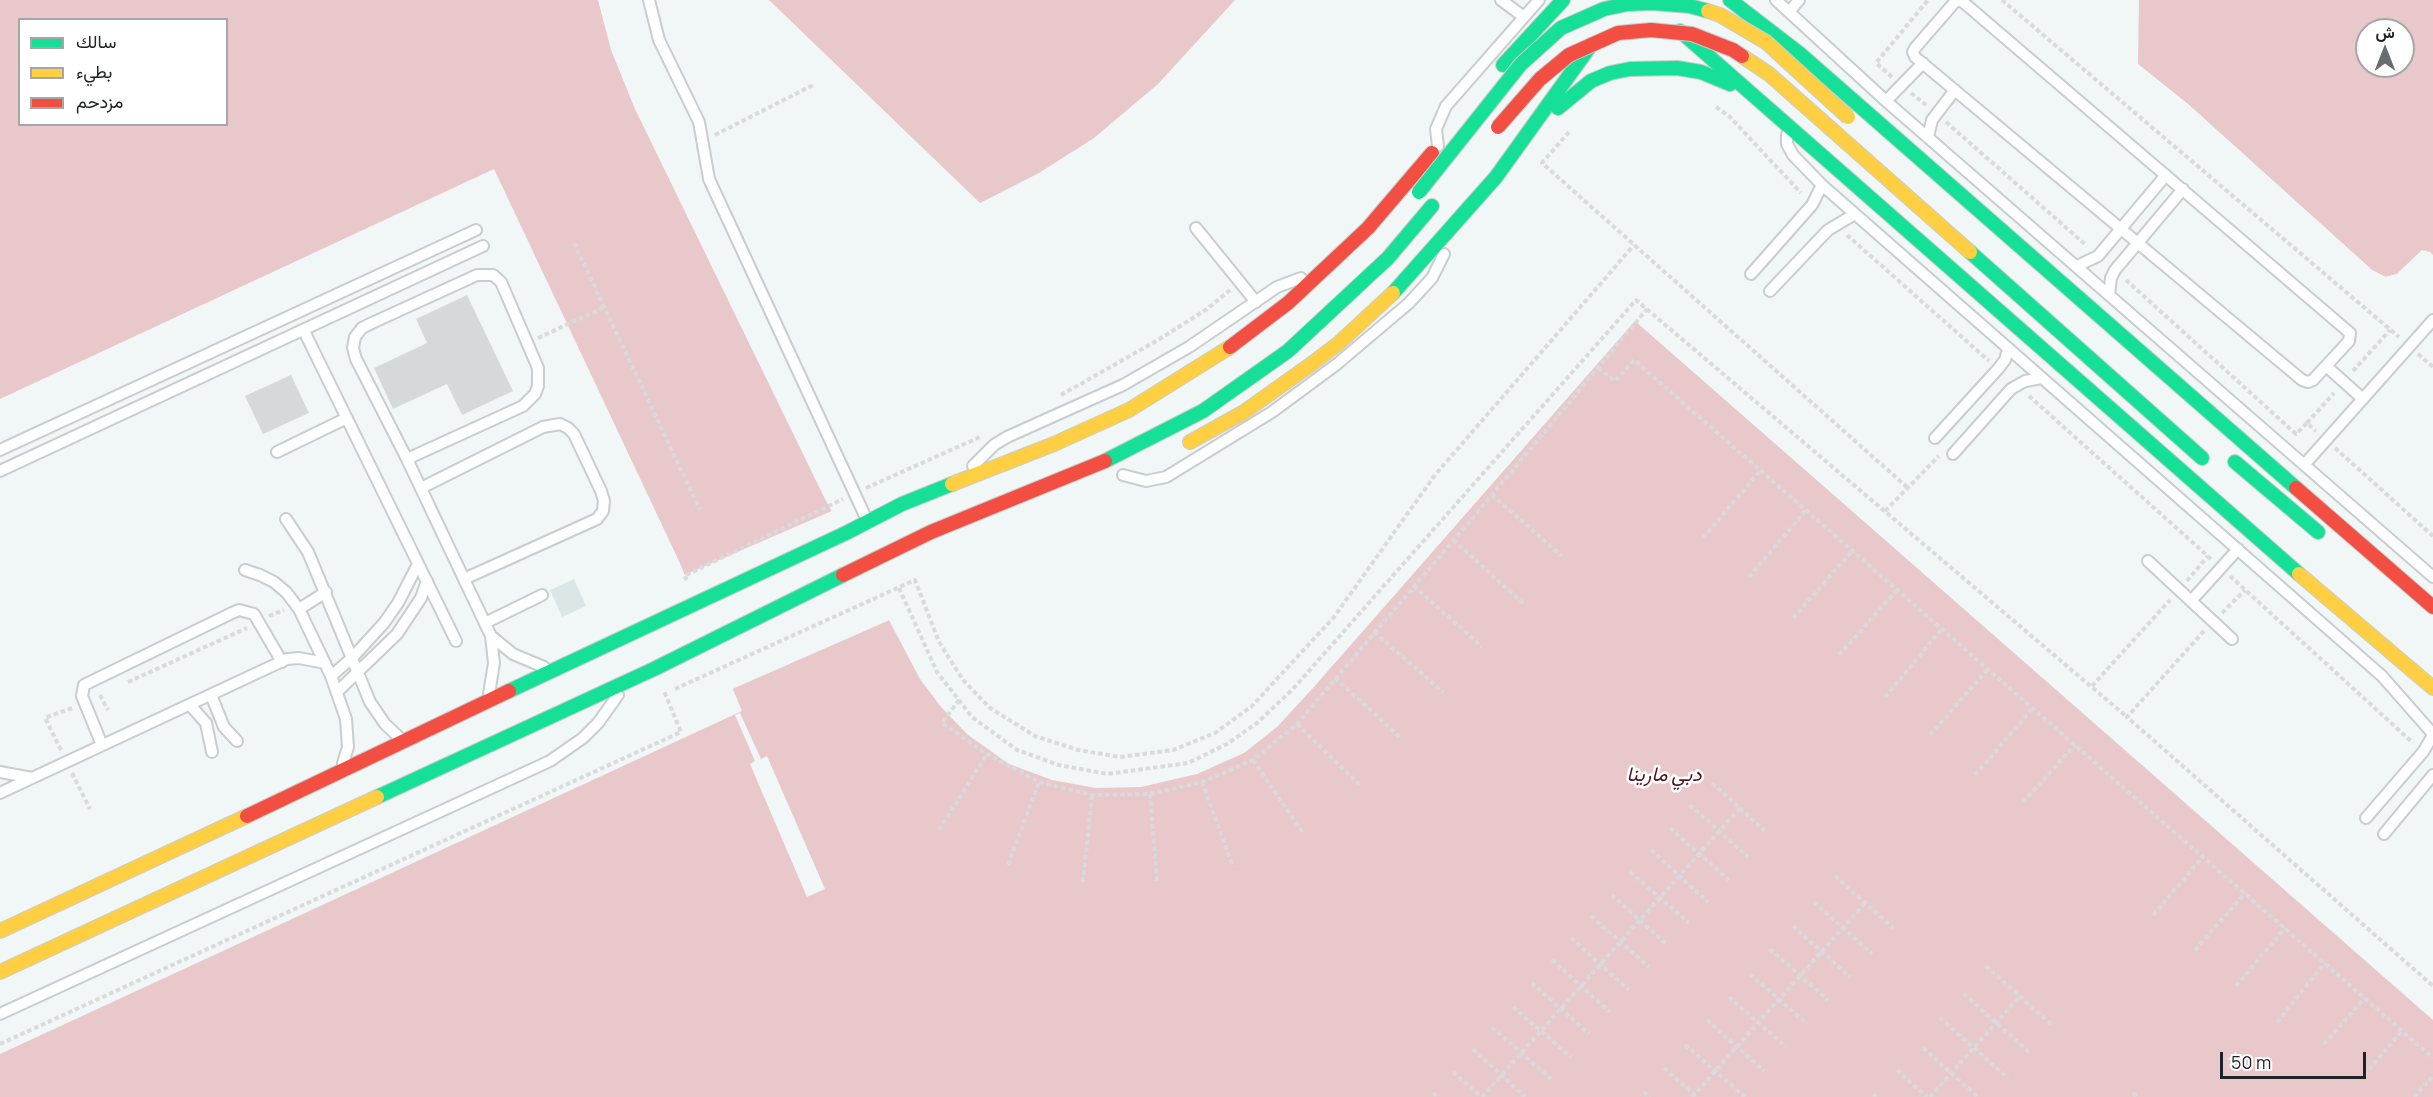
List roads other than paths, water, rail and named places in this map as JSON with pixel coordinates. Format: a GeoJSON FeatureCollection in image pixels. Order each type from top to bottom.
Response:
{"type":"FeatureCollection","features":[{"type":"Feature","properties":{"kind":"street"},"geometry":{"type":"LineString","coordinates":[[0,931],[405,742],[553,669],[846,533],[902,504],[1091,429],[1162,391],[1242,338],[1316,278],[1368,228],[1438,146],[1513,52],[1563,0]]}},
{"type":"Feature","properties":{"kind":"street"},"geometry":{"type":"LineString","coordinates":[[1182,446],[1244,412],[1339,343],[1390,296],[1451,230],[1509,159],[1528,129],[1592,44],[1631,0]]}},
{"type":"Feature","properties":{"kind":"street"},"geometry":{"type":"LineString","coordinates":[[1646,0],[1750,94],[2433,688]]}},
{"type":"Feature","properties":{"kind":"street"},"geometry":{"type":"LineString","coordinates":[[1730,0],[1799,53],[2433,607]]}},
{"type":"Feature","properties":{"kind":"street"},"geometry":{"type":"LineString","coordinates":[[1750,0],[1788,34],[1799,53]]}},
{"type":"Feature","properties":{"kind":"street"},"geometry":{"type":"LineString","coordinates":[[1415,197],[1521,64],[1540,46],[1561,28],[1583,17],[1604,9],[1628,4],[1690,6],[1720,15],[1766,42],[1852,121]]}},
{"type":"Feature","properties":{"kind":"street"},"geometry":{"type":"LineString","coordinates":[[1490,136],[1540,79],[1569,55],[1603,38],[1618,33],[1651,30],[1692,34],[1732,50],[1769,74],[2213,468]]}},
{"type":"Feature","properties":{"kind":"street"},"geometry":{"type":"LineString","coordinates":[[1528,129],[1545,120],[1574,93],[1591,81],[1610,73],[1630,69],[1677,68],[1701,72],[1750,94]]}},
{"type":"Feature","properties":{"kind":"street"},"geometry":{"type":"LineString","coordinates":[[0,972],[654,669],[931,532],[1111,459],[1158,436],[1203,411],[1288,351],[1328,317],[1388,258],[1436,201]]}},
{"type":"Feature","properties":{"kind":"street"},"geometry":{"type":"LineString","coordinates":[[2000,228],[2037,232]]}},
{"type":"Feature","properties":{"kind":"street"},"geometry":{"type":"LineString","coordinates":[[2059,394],[2102,400]]}},
{"type":"Feature","properties":{"kind":"street"},"geometry":{"type":"LineString","coordinates":[[2227,455],[2282,504],[2327,539]]}},
{"type":"Feature","properties":{"kind":"street"},"geometry":{"type":"LineString","coordinates":[[1118,477],[1147,464]]}},
{"type":"Feature","properties":{"kind":"street"},"geometry":{"type":"LineString","coordinates":[[846,533],[869,533],[890,526]]}},
{"type":"Feature","properties":{"kind":"street"},"geometry":{"type":"LineString","coordinates":[[2391,540],[2404,580]]}},
{"type":"Feature","properties":{"kind":"street"},"geometry":{"type":"LineString","coordinates":[[865,566],[889,564],[923,552]]}},
{"type":"Feature","properties":{"kind":"street"},"geometry":{"type":"LineString","coordinates":[[2360,562],[2377,568],[2390,568]]}},
{"type":"Feature","properties":{"kind":"street"},"geometry":{"type":"LineString","coordinates":[[2335,605],[2338,636]]}},
{"type":"Feature","properties":{"kind":"street"},"geometry":{"type":"LineString","coordinates":[[2370,615],[2379,628],[2382,645]]}},
{"type":"Feature","properties":{"kind":"lane"},"geometry":{"type":"LineString","coordinates":[[649,0],[659,40],[699,122],[704,140],[704,159],[709,179],[868,521]]}},
{"type":"Feature","properties":{"kind":"lane"},"geometry":{"type":"LineString","coordinates":[[1501,0],[1524,17]]}},
{"type":"Feature","properties":{"kind":"lane"},"geometry":{"type":"LineString","coordinates":[[1438,146],[1436,129],[1442,113],[1539,0]]}},
{"type":"Feature","properties":{"kind":"lane"},"geometry":{"type":"LineString","coordinates":[[1776,0],[1928,137],[2433,577]]}},
{"type":"Feature","properties":{"kind":"lane"},"geometry":{"type":"LineString","coordinates":[[1789,12],[1799,0]]}},
{"type":"Feature","properties":{"kind":"lane"},"geometry":{"type":"LineString","coordinates":[[1961,1],[2350,333],[2349,341],[2310,381],[2302,380],[1923,63],[1914,55],[1914,50],[1954,3],[1961,1]]}},
{"type":"Feature","properties":{"kind":"lane"},"geometry":{"type":"LineString","coordinates":[[1886,100],[1923,63]]}},
{"type":"Feature","properties":{"kind":"lane"},"geometry":{"type":"LineString","coordinates":[[1928,137],[1932,120],[1955,90]]}},
{"type":"Feature","properties":{"kind":"lane"},"geometry":{"type":"LineString","coordinates":[[1787,125],[1786,138],[1790,150],[1822,185],[2338,636],[2395,689],[2433,734],[2423,752],[2366,818]]}},
{"type":"Feature","properties":{"kind":"lane"},"geometry":{"type":"LineString","coordinates":[[2077,266],[2098,256],[2166,175]]}},
{"type":"Feature","properties":{"kind":"lane"},"geometry":{"type":"LineString","coordinates":[[1751,274],[1812,205],[1822,185]]}},
{"type":"Feature","properties":{"kind":"lane"},"geometry":{"type":"LineString","coordinates":[[2109,295],[2109,286],[2115,270],[2182,189]]}},
{"type":"Feature","properties":{"kind":"lane"},"geometry":{"type":"LineString","coordinates":[[1770,291],[1804,253],[1835,224],[1855,214]]}},
{"type":"Feature","properties":{"kind":"lane"},"geometry":{"type":"LineString","coordinates":[[1196,228],[1256,302]]}},
{"type":"Feature","properties":{"kind":"lane"},"geometry":{"type":"LineString","coordinates":[[0,450],[476,230]]}},
{"type":"Feature","properties":{"kind":"lane"},"geometry":{"type":"LineString","coordinates":[[1118,477],[1146,480],[1166,477],[1272,412],[1337,364],[1423,289],[1439,267],[1451,230]]}},
{"type":"Feature","properties":{"kind":"lane"},"geometry":{"type":"LineString","coordinates":[[0,471],[483,246]]}},
{"type":"Feature","properties":{"kind":"lane"},"geometry":{"type":"LineString","coordinates":[[407,459],[523,406],[530,401],[538,386],[538,368],[498,278],[488,274],[477,275],[362,328],[355,337],[353,348],[356,359],[407,459],[491,636],[493,676],[486,702]]}},
{"type":"Feature","properties":{"kind":"lane"},"geometry":{"type":"LineString","coordinates":[[965,478],[983,455],[1007,437],[1089,402],[1148,371],[1189,347],[1286,282],[1316,278]]}},
{"type":"Feature","properties":{"kind":"lane"},"geometry":{"type":"LineString","coordinates":[[2304,465],[2433,320]]}},
{"type":"Feature","properties":{"kind":"lane"},"geometry":{"type":"LineString","coordinates":[[304,331],[456,641]]}},
{"type":"Feature","properties":{"kind":"lane"},"geometry":{"type":"LineString","coordinates":[[1935,438],[1998,369],[2008,349]]}},
{"type":"Feature","properties":{"kind":"lane"},"geometry":{"type":"LineString","coordinates":[[2326,366],[2363,399]]}},
{"type":"Feature","properties":{"kind":"lane"},"geometry":{"type":"LineString","coordinates":[[1950,451],[2017,385],[2033,378],[2042,378]]}},
{"type":"Feature","properties":{"kind":"lane"},"geometry":{"type":"LineString","coordinates":[[277,452],[347,418]]}},
{"type":"Feature","properties":{"kind":"lane"},"geometry":{"type":"LineString","coordinates":[[421,488],[543,427],[560,424],[574,434],[601,491],[604,501],[603,510],[597,519],[464,579]]}},
{"type":"Feature","properties":{"kind":"lane"},"geometry":{"type":"LineString","coordinates":[[286,519],[308,552],[370,702],[377,713],[405,742]]}},
{"type":"Feature","properties":{"kind":"lane"},"geometry":{"type":"LineString","coordinates":[[2191,601],[2238,549]]}},
{"type":"Feature","properties":{"kind":"lane"},"geometry":{"type":"LineString","coordinates":[[2148,561],[2232,639]]}},
{"type":"Feature","properties":{"kind":"lane"},"geometry":{"type":"LineString","coordinates":[[331,676],[352,658],[384,623],[398,603],[418,564]]}},
{"type":"Feature","properties":{"kind":"lane"},"geometry":{"type":"LineString","coordinates":[[245,570],[274,582],[297,607],[331,676],[349,733],[346,754],[338,773]]}},
{"type":"Feature","properties":{"kind":"lane"},"geometry":{"type":"LineString","coordinates":[[337,692],[397,634],[421,598],[427,581]]}},
{"type":"Feature","properties":{"kind":"lane"},"geometry":{"type":"LineString","coordinates":[[297,607],[326,592]]}},
{"type":"Feature","properties":{"kind":"lane"},"geometry":{"type":"LineString","coordinates":[[485,623],[542,595]]}},
{"type":"Feature","properties":{"kind":"lane"},"geometry":{"type":"LineString","coordinates":[[102,746],[82,692],[86,682],[232,613],[239,610],[254,614],[282,662]]}},
{"type":"Feature","properties":{"kind":"lane"},"geometry":{"type":"LineString","coordinates":[[491,636],[526,660],[553,669]]}},
{"type":"Feature","properties":{"kind":"lane"},"geometry":{"type":"LineString","coordinates":[[0,793],[282,662],[299,658],[325,663]]}},
{"type":"Feature","properties":{"kind":"lane"},"geometry":{"type":"LineString","coordinates":[[0,1014],[550,761],[576,743],[598,723],[627,681]]}},
{"type":"Feature","properties":{"kind":"lane"},"geometry":{"type":"LineString","coordinates":[[211,695],[219,718],[237,741]]}},
{"type":"Feature","properties":{"kind":"lane"},"geometry":{"type":"LineString","coordinates":[[190,705],[206,723],[210,732],[212,752]]}},
{"type":"Feature","properties":{"kind":"lane"},"geometry":{"type":"LineString","coordinates":[[0,772],[32,778]]}},
{"type":"Feature","properties":{"kind":"lane"},"geometry":{"type":"LineString","coordinates":[[2384,834],[2433,775]]}},
{"type":"Feature","properties":{"kind":"water","name":"دبي مارينا"},"geometry":{"type":"Polygon","coordinates":[[[0,0],[598,0],[611,50],[635,109],[823,495],[920,679],[941,707],[968,735],[1009,764],[1052,780],[1096,788],[1141,787],[1197,774],[1244,753],[1277,727],[1313,688],[1635,321],[2433,1020],[2433,1097],[0,1097],[0,1054],[742,711],[679,561],[494,169],[0,399],[0,0]]]}},
{"type":"Feature","properties":{"kind":"water"},"geometry":{"type":"Polygon","coordinates":[[[769,0],[1235,0],[1158,84],[1094,138],[1039,173],[980,203],[769,0]]]}},
{"type":"Feature","properties":{"kind":"water"},"geometry":{"type":"Polygon","coordinates":[[[2139,0],[2433,0],[2433,255],[2430,252],[2418,254],[2397,274],[2385,277],[2372,270],[2189,105],[2138,64],[2139,0]]]}}]}
